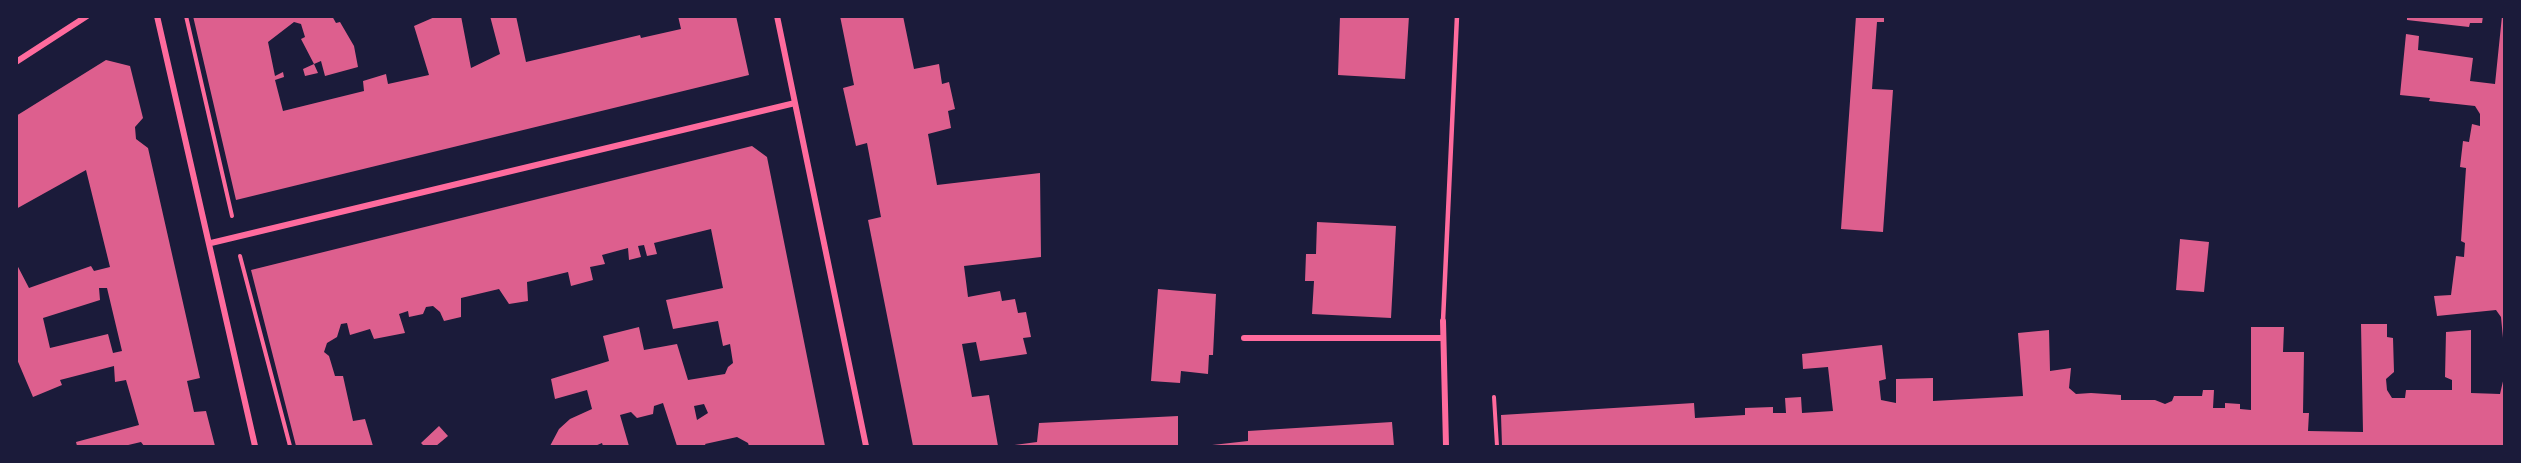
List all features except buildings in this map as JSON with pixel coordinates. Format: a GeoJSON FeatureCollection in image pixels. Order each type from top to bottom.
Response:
{"type":"FeatureCollection","features":[{"type":"Feature","properties":{"kind":"street"},"geometry":{"type":"LineString","coordinates":[[16,62],[87,16]]}},
{"type":"Feature","properties":{"kind":"street"},"geometry":{"type":"LineString","coordinates":[[157,16],[211,243],[255,447]]}},
{"type":"Feature","properties":{"kind":"street"},"geometry":{"type":"LineString","coordinates":[[777,16],[866,447]]}},
{"type":"Feature","properties":{"kind":"street"},"geometry":{"type":"LineString","coordinates":[[211,243],[795,103]]}},
{"type":"Feature","properties":{"kind":"street"},"geometry":{"type":"LineString","coordinates":[[1443,321],[1446,447]]}},
{"type":"Feature","properties":{"kind":"street"},"geometry":{"type":"LineString","coordinates":[[1244,338],[1443,338]]}},
{"type":"Feature","properties":{"kind":"lane"},"geometry":{"type":"LineString","coordinates":[[1443,321],[1456,16]]}},
{"type":"Feature","properties":{"kind":"path"},"geometry":{"type":"LineString","coordinates":[[186,16],[232,214]]}},
{"type":"Feature","properties":{"kind":"path"},"geometry":{"type":"LineString","coordinates":[[243,267],[290,447]]}},
{"type":"Feature","properties":{"kind":"path"},"geometry":{"type":"LineString","coordinates":[[1494,397],[1497,447]]}}]}
